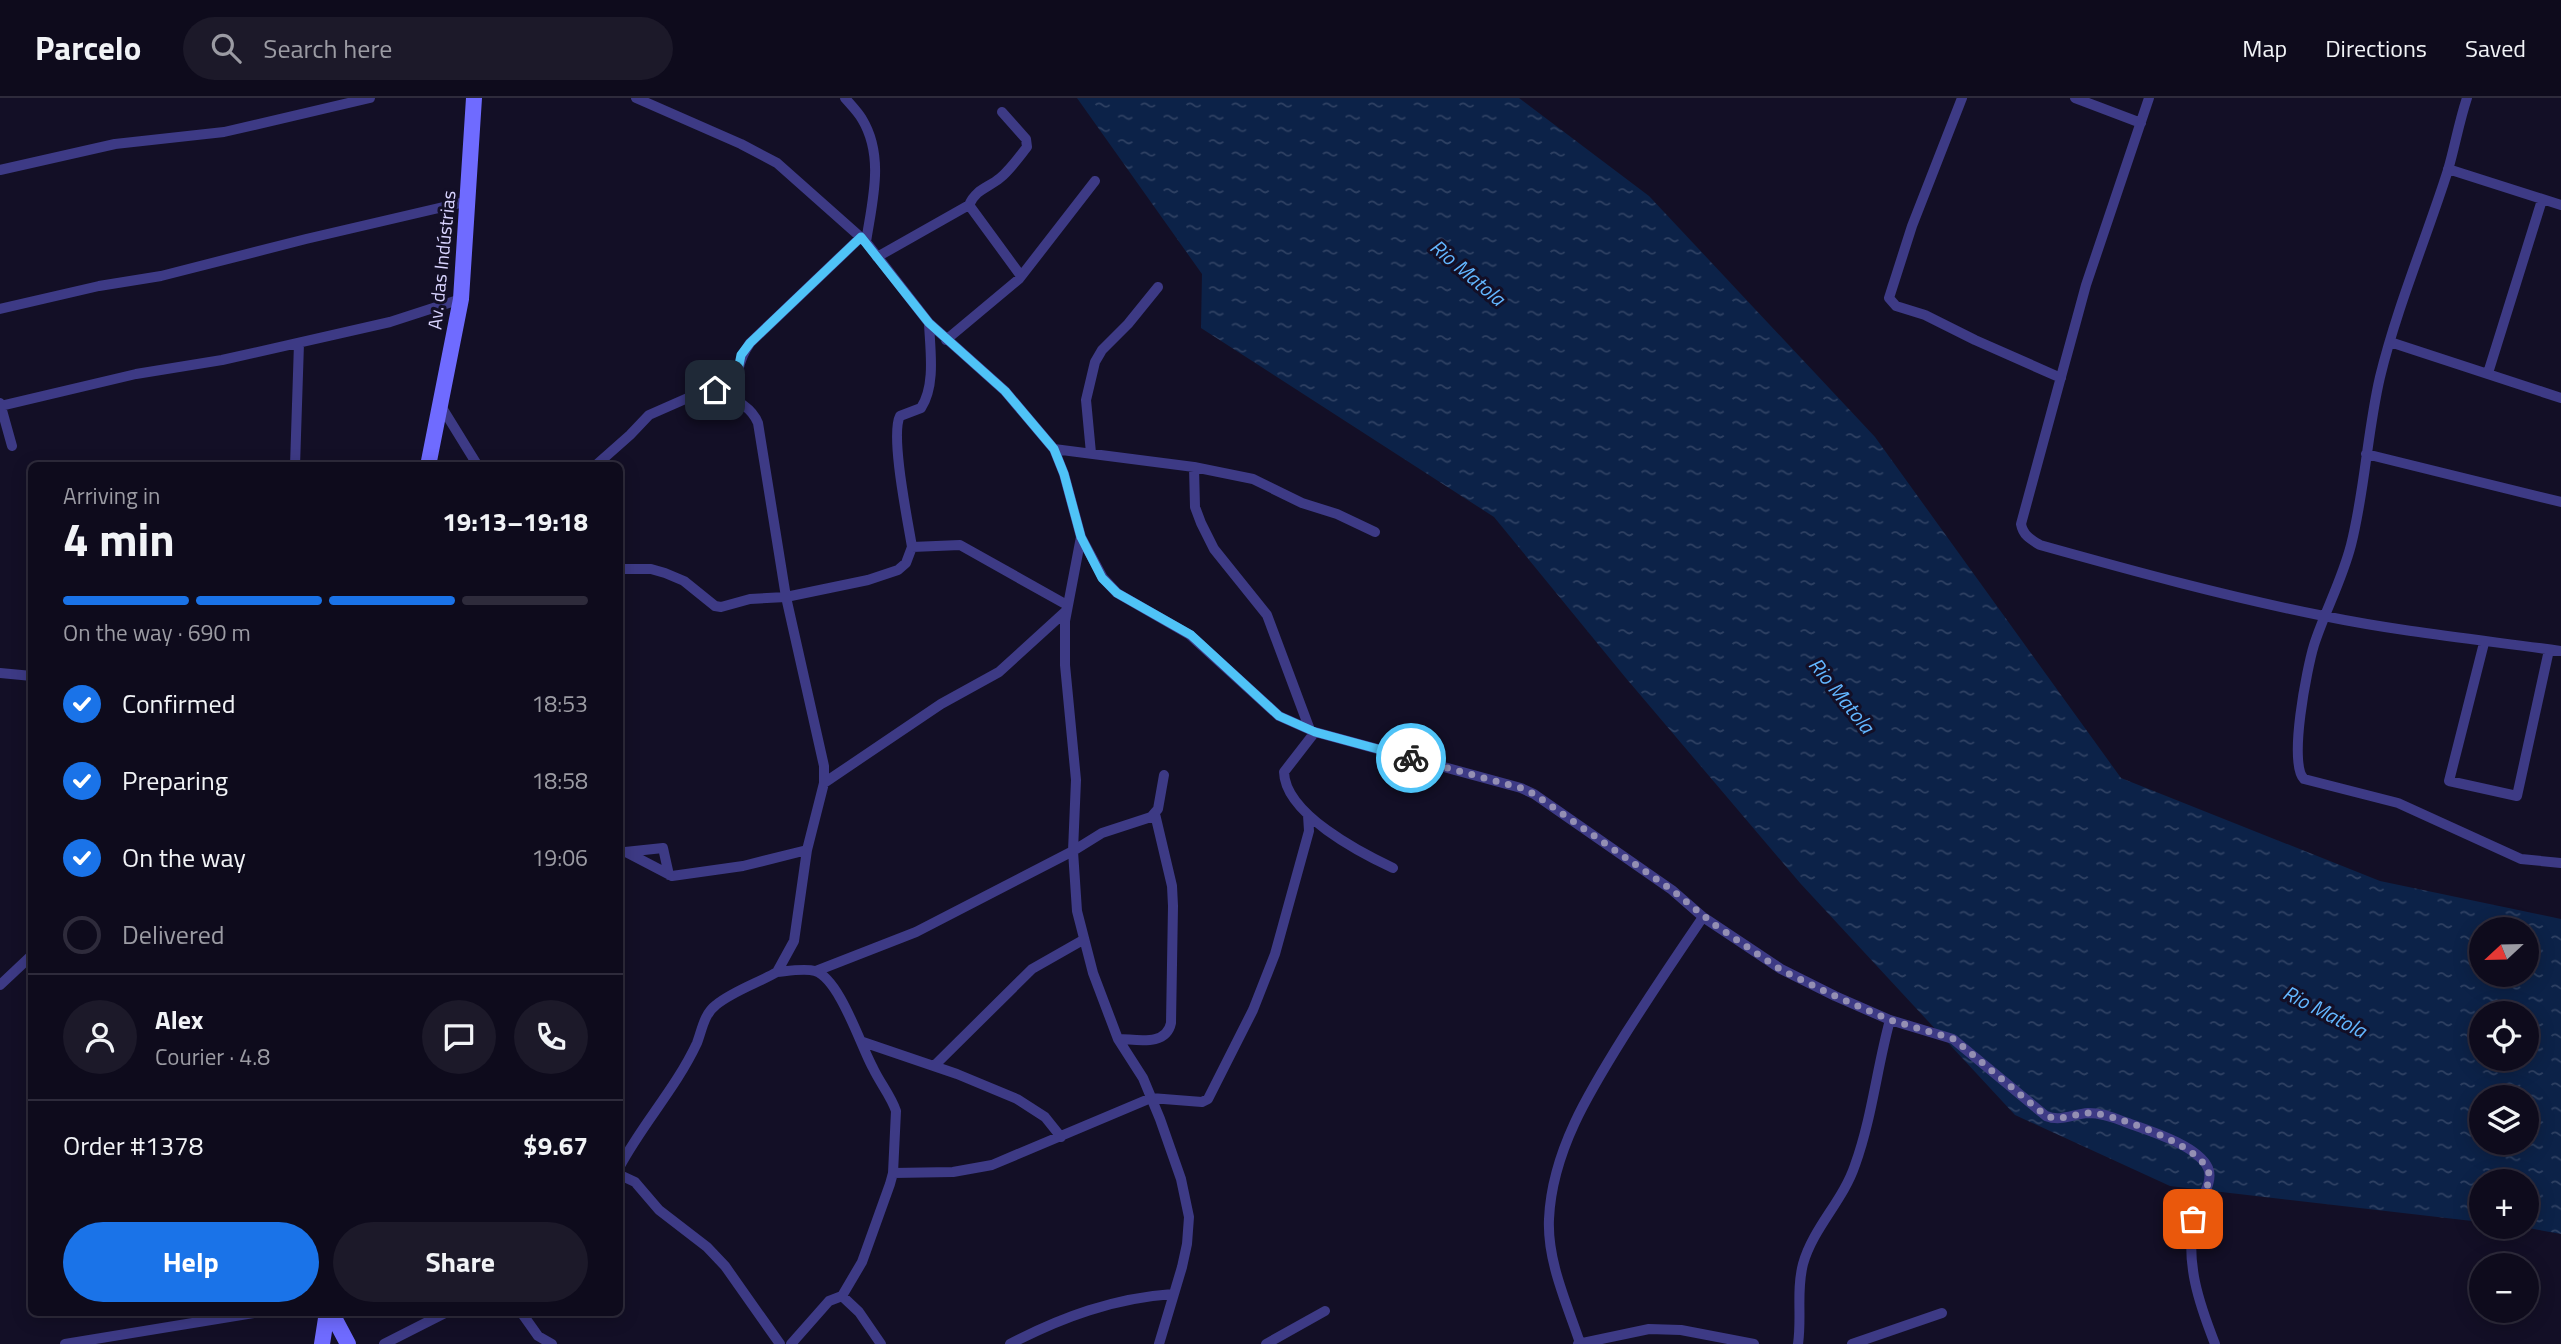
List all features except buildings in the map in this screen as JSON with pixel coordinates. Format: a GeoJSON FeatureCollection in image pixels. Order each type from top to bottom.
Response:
{"type":"FeatureCollection","features":[{"type":"Feature","properties":{"kind":"street"},"geometry":{"type":"LineString","coordinates":[[0,170],[115,144],[224,132],[370,98]]}},
{"type":"Feature","properties":{"kind":"street","name":"Av. das Indústrias"},"geometry":{"type":"LineString","coordinates":[[429,462],[461,299],[474,98]]}},
{"type":"Feature","properties":{"kind":"street"},"geometry":{"type":"LineString","coordinates":[[739,401],[735,385],[741,355],[750,343],[864,239],[876,183],[875,157],[873,144],[863,120],[845,98]]}},
{"type":"Feature","properties":{"kind":"street"},"geometry":{"type":"LineString","coordinates":[[1962,98],[1912,226],[1889,298],[1896,306],[1925,315],[2061,378]]}},
{"type":"Feature","properties":{"kind":"street"},"geometry":{"type":"LineString","coordinates":[[2075,98],[2141,123]]}},
{"type":"Feature","properties":{"kind":"street"},"geometry":{"type":"LineString","coordinates":[[2149,98],[2086,285],[2021,524],[2022,531],[2040,545],[2324,617],[2484,643],[2561,652]]}},
{"type":"Feature","properties":{"kind":"street"},"geometry":{"type":"LineString","coordinates":[[2466,98],[2448,169],[2380,379],[2351,544],[2310,662],[2298,735],[2297,768],[2304,779],[2398,803],[2521,859],[2561,863]]}},
{"type":"Feature","properties":{"kind":"street"},"geometry":{"type":"LineString","coordinates":[[641,99],[777,163],[864,239],[929,323],[1005,391],[1054,449],[1064,474],[1081,537],[1102,578],[1117,593],[1191,635],[1279,716],[1312,731],[1534,794],[1672,890],[1703,917],[1781,970],[1890,1020],[1954,1039],[2046,1116],[2054,1119],[2096,1114],[2123,1121],[2188,1147],[2207,1167],[2209,1183],[2197,1204],[2190,1248],[2193,1280],[2215,1344]]}},
{"type":"Feature","properties":{"kind":"street"},"geometry":{"type":"LineString","coordinates":[[877,257],[970,205],[973,196],[999,179],[1027,147],[1026,139],[1002,111]]}},
{"type":"Feature","properties":{"kind":"street"},"geometry":{"type":"LineString","coordinates":[[2448,169],[2561,205]]}},
{"type":"Feature","properties":{"kind":"street"},"geometry":{"type":"LineString","coordinates":[[946,340],[1021,276],[1095,181]]}},
{"type":"Feature","properties":{"kind":"street"},"geometry":{"type":"LineString","coordinates":[[2488,373],[2542,200]]}},
{"type":"Feature","properties":{"kind":"street"},"geometry":{"type":"LineString","coordinates":[[0,309],[99,286],[162,276],[469,201]]}},
{"type":"Feature","properties":{"kind":"street"},"geometry":{"type":"LineString","coordinates":[[970,205],[1021,276]]}},
{"type":"Feature","properties":{"kind":"street"},"geometry":{"type":"LineString","coordinates":[[1091,453],[1086,400],[1096,362],[1101,350],[1128,324],[1158,287]]}},
{"type":"Feature","properties":{"kind":"street"},"geometry":{"type":"LineString","coordinates":[[12,446],[0,404],[136,374],[222,360],[299,343],[390,322],[461,299]]}},
{"type":"Feature","properties":{"kind":"street"},"geometry":{"type":"LineString","coordinates":[[623,569],[651,569],[665,573],[684,581],[718,607],[750,599],[786,597],[868,580],[898,570],[906,563],[912,547],[900,468],[897,426],[900,416],[921,408],[926,399],[930,374],[929,323]]}},
{"type":"Feature","properties":{"kind":"street"},"geometry":{"type":"LineString","coordinates":[[2390,342],[2561,398]]}},
{"type":"Feature","properties":{"kind":"street"},"geometry":{"type":"LineString","coordinates":[[295,462],[299,343]]}},
{"type":"Feature","properties":{"kind":"street"},"geometry":{"type":"LineString","coordinates":[[600,462],[649,415],[699,393],[735,385]]}},
{"type":"Feature","properties":{"kind":"street"},"geometry":{"type":"LineString","coordinates":[[715,390],[739,401],[758,423],[786,597],[824,765],[824,783],[807,850],[794,941],[777,972]]}},
{"type":"Feature","properties":{"kind":"street"},"geometry":{"type":"LineString","coordinates":[[441,406],[476,462]]}},
{"type":"Feature","properties":{"kind":"street"},"geometry":{"type":"LineString","coordinates":[[1054,449],[1194,467],[1262,482],[1302,503],[1337,514],[1375,533]]}},
{"type":"Feature","properties":{"kind":"street"},"geometry":{"type":"LineString","coordinates":[[2366,454],[2561,502]]}},
{"type":"Feature","properties":{"kind":"street"},"geometry":{"type":"LineString","coordinates":[[1194,467],[1195,507],[1201,523],[1214,549],[1267,615],[1312,731]]}},
{"type":"Feature","properties":{"kind":"street"},"geometry":{"type":"LineString","coordinates":[[1081,537],[1067,608],[1065,677],[1076,780],[1073,851],[1077,911],[1093,973],[1118,1040],[1143,1078],[1151,1098],[1181,1179],[1189,1217],[1187,1244],[1159,1344]]}},
{"type":"Feature","properties":{"kind":"street"},"geometry":{"type":"LineString","coordinates":[[912,547],[958,544],[1067,608]]}},
{"type":"Feature","properties":{"kind":"street"},"geometry":{"type":"LineString","coordinates":[[824,783],[941,704],[999,672],[1067,608]]}},
{"type":"Feature","properties":{"kind":"street"},"geometry":{"type":"LineString","coordinates":[[2484,643],[2449,781],[2517,796],[2549,650]]}},
{"type":"Feature","properties":{"kind":"street"},"geometry":{"type":"LineString","coordinates":[[0,673],[28,676]]}},
{"type":"Feature","properties":{"kind":"street"},"geometry":{"type":"LineString","coordinates":[[1312,731],[1284,772],[1285,782],[1292,794],[1308,815],[1345,844],[1393,868]]}},
{"type":"Feature","properties":{"kind":"street"},"geometry":{"type":"LineString","coordinates":[[623,1160],[672,1089],[696,1045],[704,1021],[715,1006],[777,972],[816,971],[915,932],[1073,851],[1102,833],[1155,814],[1164,775]]}},
{"type":"Feature","properties":{"kind":"street"},"geometry":{"type":"LineString","coordinates":[[1118,1040],[1159,1039],[1167,1033],[1171,1023],[1172,886],[1155,814]]}},
{"type":"Feature","properties":{"kind":"street"},"geometry":{"type":"LineString","coordinates":[[893,1173],[953,1172],[992,1165],[1151,1098],[1202,1101],[1208,1099],[1253,1010],[1275,954],[1309,831],[1308,815]]}},
{"type":"Feature","properties":{"kind":"street"},"geometry":{"type":"LineString","coordinates":[[623,852],[663,848],[669,875]]}},
{"type":"Feature","properties":{"kind":"street"},"geometry":{"type":"LineString","coordinates":[[623,852],[669,875],[685,875],[743,866],[807,850]]}},
{"type":"Feature","properties":{"kind":"street"},"geometry":{"type":"LineString","coordinates":[[1703,917],[1586,1099],[1554,1179],[1549,1220],[1551,1247],[1579,1344],[1649,1329],[1681,1330],[1754,1344]]}},
{"type":"Feature","properties":{"kind":"street"},"geometry":{"type":"LineString","coordinates":[[934,1066],[1032,968],[1083,940]]}},
{"type":"Feature","properties":{"kind":"street"},"geometry":{"type":"LineString","coordinates":[[0,985],[28,959]]}},
{"type":"Feature","properties":{"kind":"street"},"geometry":{"type":"LineString","coordinates":[[791,1344],[830,1301],[842,1296],[862,1262],[893,1173],[896,1111],[894,1103],[872,1067],[863,1042],[834,990],[816,971]]}},
{"type":"Feature","properties":{"kind":"street"},"geometry":{"type":"LineString","coordinates":[[1798,1344],[1798,1303],[1803,1266],[1808,1251],[1846,1188],[1856,1164],[1890,1020]]}},
{"type":"Feature","properties":{"kind":"street"},"geometry":{"type":"LineString","coordinates":[[863,1042],[934,1066],[1017,1099],[1045,1117],[1060,1137]]}},
{"type":"Feature","properties":{"kind":"street"},"geometry":{"type":"LineString","coordinates":[[623,1176],[635,1182],[659,1210],[708,1247],[725,1266],[780,1344]]}},
{"type":"Feature","properties":{"kind":"street"},"geometry":{"type":"LineString","coordinates":[[1010,1344],[1050,1324],[1104,1304],[1173,1294]]}},
{"type":"Feature","properties":{"kind":"street"},"geometry":{"type":"LineString","coordinates":[[842,1296],[859,1312],[881,1344]]}},
{"type":"Feature","properties":{"kind":"street"},"geometry":{"type":"LineString","coordinates":[[1266,1344],[1325,1311]]}},
{"type":"Feature","properties":{"kind":"street"},"geometry":{"type":"LineString","coordinates":[[1852,1344],[1942,1313]]}},
{"type":"Feature","properties":{"kind":"street"},"geometry":{"type":"LineString","coordinates":[[65,1344],[239,1316]]}},
{"type":"Feature","properties":{"kind":"street"},"geometry":{"type":"LineString","coordinates":[[322,1344],[328,1316]]}},
{"type":"Feature","properties":{"kind":"street"},"geometry":{"type":"LineString","coordinates":[[331,1316],[348,1344]]}},
{"type":"Feature","properties":{"kind":"street"},"geometry":{"type":"LineString","coordinates":[[384,1344],[439,1316]]}},
{"type":"Feature","properties":{"kind":"street"},"geometry":{"type":"LineString","coordinates":[[525,1316],[538,1336],[552,1344]]}},
{"type":"Feature","properties":{"kind":"water","name":"Rio Matola"},"geometry":{"type":"Polygon","coordinates":[[[1077,98],[1519,98],[1649,196],[1875,437],[2121,778],[2380,881],[2561,919],[2561,1234],[2539,1230],[2539,1169],[2469,1169],[2469,1221],[2170,1186],[2015,1115],[1800,883],[1625,677],[1494,517],[1201,328],[1202,274],[1077,98]]]}},
{"type":"Feature","properties":{"kind":"way so far"},"geometry":{"type":"LineString","coordinates":[[1411,758],[1521,788],[1534,794],[1672,890],[1703,917],[1781,970],[1890,1020],[1954,1039],[2046,1116],[2054,1119],[2096,1114],[2123,1121],[2188,1147],[2207,1167],[2210,1176],[2193,1219]]}},
{"type":"Feature","properties":{"kind":"route"},"geometry":{"type":"LineString","coordinates":[[715,390],[735,385],[741,355],[750,343],[861,237],[929,323],[1005,391],[1054,449],[1064,474],[1081,537],[1102,578],[1117,593],[1191,635],[1279,716],[1315,732],[1411,758]]}}]}
